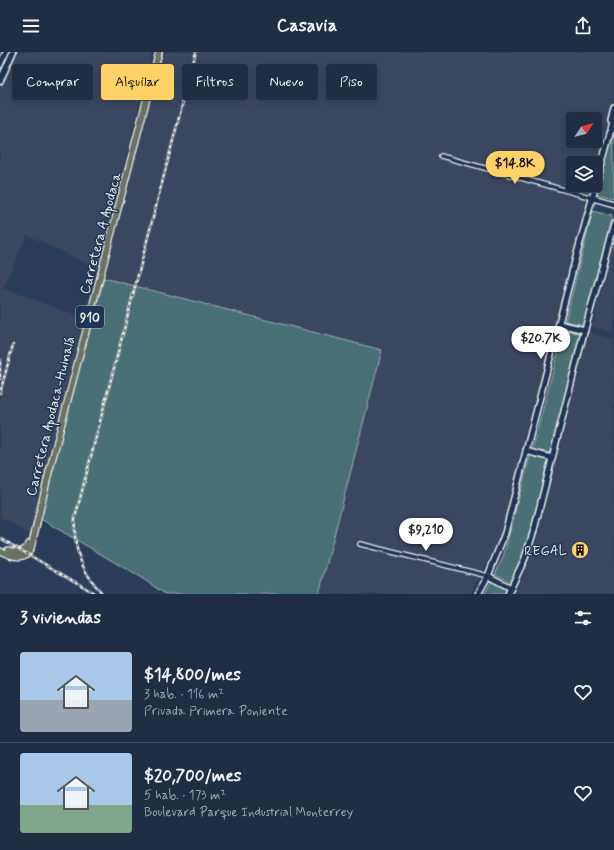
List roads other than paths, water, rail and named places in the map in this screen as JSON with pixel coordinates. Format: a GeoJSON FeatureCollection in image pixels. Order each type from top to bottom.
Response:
{"type":"FeatureCollection","features":[{"type":"Feature","properties":{"kind":"main road","name":"Carretera Apodaca-Huinalá"},"geometry":{"type":"LineString","coordinates":[[0,548],[18,552],[24,551],[28,546],[158,52]]}},
{"type":"Feature","properties":{"kind":"main road","name":"Carretera A Apodaca"},"geometry":{"type":"LineString","coordinates":[[0,551],[22,557],[28,553],[31,548],[53,457],[158,52]]}},
{"type":"Feature","properties":{"kind":"street"},"geometry":{"type":"LineString","coordinates":[[0,65],[6,52]]}},
{"type":"Feature","properties":{"kind":"street"},"geometry":{"type":"LineString","coordinates":[[0,81],[13,52]]}},
{"type":"Feature","properties":{"kind":"street"},"geometry":{"type":"LineString","coordinates":[[478,594],[488,576],[505,533],[593,198],[614,108]]}},
{"type":"Feature","properties":{"kind":"street"},"geometry":{"type":"LineString","coordinates":[[610,130],[614,118]]}},
{"type":"Feature","properties":{"kind":"street"},"geometry":{"type":"LineString","coordinates":[[441,156],[614,204]]}},
{"type":"Feature","properties":{"kind":"street"},"geometry":{"type":"LineString","coordinates":[[508,594],[518,575],[528,549],[614,224]]}},
{"type":"Feature","properties":{"kind":"street"},"geometry":{"type":"LineString","coordinates":[[559,324],[585,330]]}},
{"type":"Feature","properties":{"kind":"street"},"geometry":{"type":"LineString","coordinates":[[526,451],[552,458]]}},
{"type":"Feature","properties":{"kind":"street"},"geometry":{"type":"LineString","coordinates":[[360,544],[488,576],[511,588]]}},
{"type":"Feature","properties":{"kind":"railway"},"geometry":{"type":"LineString","coordinates":[[103,594],[89,577],[80,559],[75,540],[75,518],[196,52]]}},
{"type":"Feature","properties":{"kind":"railway"},"geometry":{"type":"LineString","coordinates":[[0,393],[13,345]]}},
{"type":"Feature","properties":{"kind":"railway"},"geometry":{"type":"LineString","coordinates":[[0,359],[0,379]]}},
{"type":"Feature","properties":{"kind":"railway"},"geometry":{"type":"LineString","coordinates":[[0,538],[96,594]]}},
{"type":"Feature","properties":{"kind":"place","name":"REGAL"},"geometry":{"type":"Point","coordinates":[580,550]}}]}
